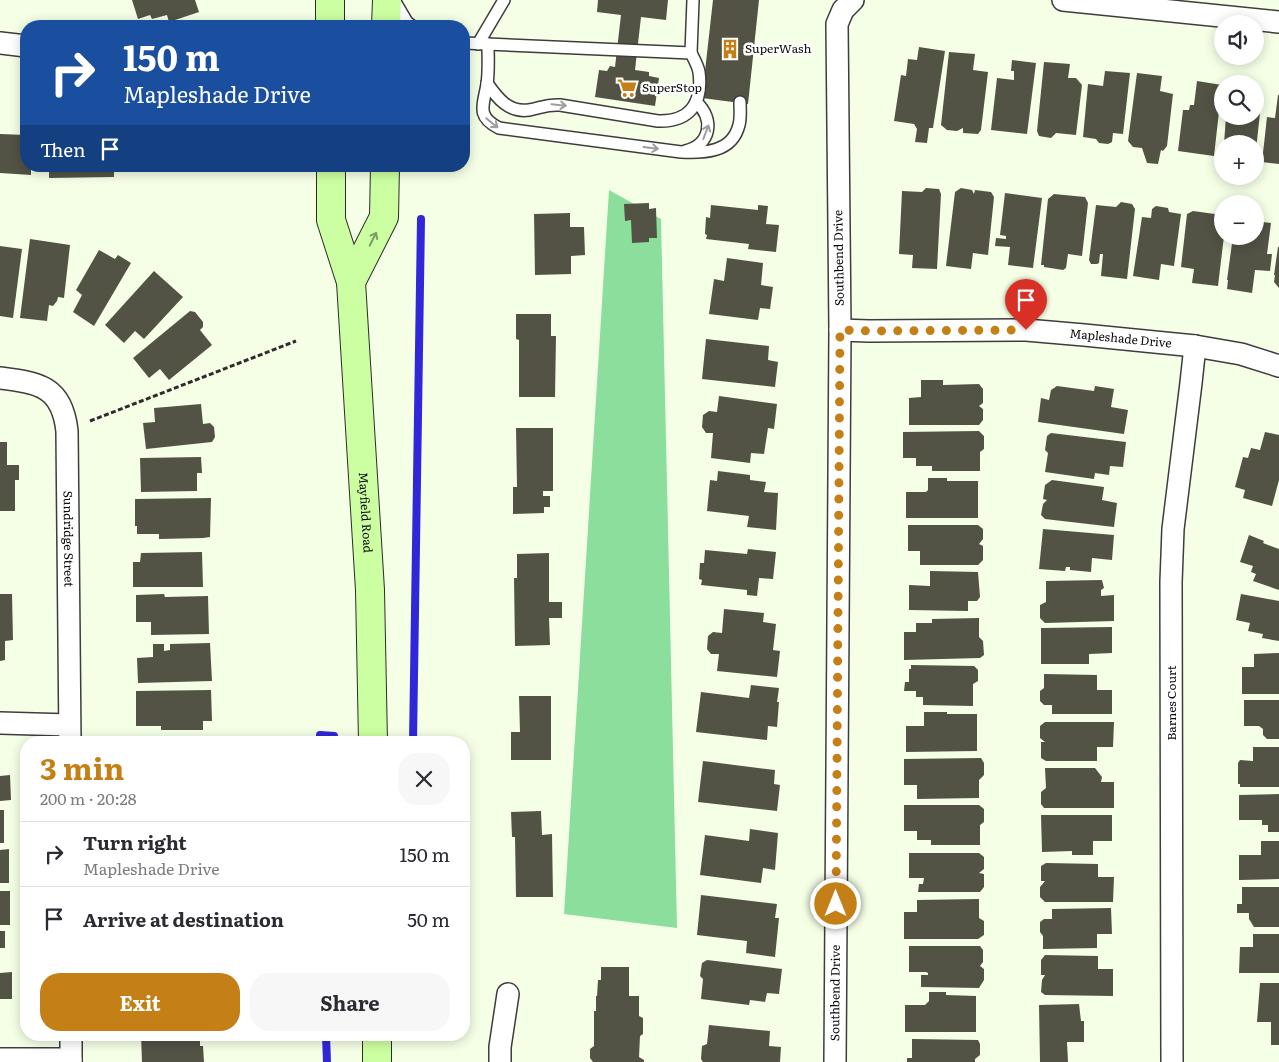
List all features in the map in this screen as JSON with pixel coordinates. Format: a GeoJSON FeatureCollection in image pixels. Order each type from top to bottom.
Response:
{"type":"FeatureCollection","features":[{"type":"Feature","properties":{"kind":"main road"},"geometry":{"type":"LineString","coordinates":[[330,0],[330,20]]}},
{"type":"Feature","properties":{"kind":"main road"},"geometry":{"type":"LineString","coordinates":[[386,20],[387,0]]}},
{"type":"Feature","properties":{"kind":"main road","name":"Mayfield Road"},"geometry":{"type":"LineString","coordinates":[[331,172],[331,220],[351,282],[370,590],[373,736]]}},
{"type":"Feature","properties":{"kind":"main road"},"geometry":{"type":"LineString","coordinates":[[351,282],[384,217],[385,172]]}},
{"type":"Feature","properties":{"kind":"main road"},"geometry":{"type":"LineString","coordinates":[[377,1041],[377,1062]]}},
{"type":"Feature","properties":{"kind":"street","name":"Southbend Drive"},"geometry":{"type":"LineString","coordinates":[[835,1062],[840,330],[837,24],[843,10],[853,0]]}},
{"type":"Feature","properties":{"kind":"street"},"geometry":{"type":"LineString","coordinates":[[1062,0],[1279,22]]}},
{"type":"Feature","properties":{"kind":"street"},"geometry":{"type":"LineString","coordinates":[[0,43],[20,45]]}},
{"type":"Feature","properties":{"kind":"street","name":"Mapleshade Drive"},"geometry":{"type":"LineString","coordinates":[[840,330],[1026,330],[1194,346],[1241,354],[1279,366]]}},
{"type":"Feature","properties":{"kind":"street","name":"Barnes Court"},"geometry":{"type":"LineString","coordinates":[[1172,1062],[1171,582],[1173,529],[1194,346]]}},
{"type":"Feature","properties":{"kind":"street","name":"Sundridge Street"},"geometry":{"type":"LineString","coordinates":[[0,378],[31,383],[50,392],[60,403],[65,417],[67,431],[70,734]]}},
{"type":"Feature","properties":{"kind":"street"},"geometry":{"type":"LineString","coordinates":[[0,723],[70,734]]}},
{"type":"Feature","properties":{"kind":"street"},"geometry":{"type":"LineString","coordinates":[[500,1062],[500,1047],[508,994]]}},
{"type":"Feature","properties":{"kind":"street"},"geometry":{"type":"LineString","coordinates":[[0,1059],[71,1061],[71,1041]]}},
{"type":"Feature","properties":{"kind":"lane"},"geometry":{"type":"LineString","coordinates":[[394,0],[406,20]]}},
{"type":"Feature","properties":{"kind":"lane"},"geometry":{"type":"LineString","coordinates":[[504,0],[483,44],[487,83],[482,105],[483,112],[492,124],[499,128],[681,152],[706,153],[722,147],[736,133],[739,124],[740,102]]}},
{"type":"Feature","properties":{"kind":"lane"},"geometry":{"type":"LineString","coordinates":[[487,83],[506,106],[526,111],[549,104],[658,121],[671,121],[688,114],[696,102],[699,89],[699,70],[691,53],[693,0]]}},
{"type":"Feature","properties":{"kind":"lane"},"geometry":{"type":"LineString","coordinates":[[470,43],[691,53]]}},
{"type":"Feature","properties":{"kind":"lane"},"geometry":{"type":"LineString","coordinates":[[681,152],[690,150],[697,145],[707,131],[709,123],[707,114],[696,102]]}},
{"type":"Feature","properties":{"kind":"path"},"geometry":{"type":"LineString","coordinates":[[90,421],[296,341]]}},
{"type":"Feature","properties":{"kind":"green space"},"geometry":{"type":"Polygon","coordinates":[[[609,190],[661,219],[677,928],[564,914],[609,190]]]}},
{"type":"Feature","properties":{"kind":"building"},"geometry":{"type":"Polygon","coordinates":[[[132,0],[195,0],[199,12],[175,20],[168,20],[167,15],[152,19],[150,15],[138,19],[132,0]]]}},
{"type":"Feature","properties":{"kind":"building"},"geometry":{"type":"Polygon","coordinates":[[[598,0],[668,0],[666,20],[641,17],[635,70],[649,72],[649,76],[659,78],[655,106],[595,97],[599,70],[607,71],[610,66],[615,67],[621,15],[597,12],[598,0]]]}},
{"type":"Feature","properties":{"kind":"building","name":"SuperWash"},"geometry":{"type":"Polygon","coordinates":[[[713,0],[759,0],[748,104],[702,98],[713,0]]]}},
{"type":"Feature","properties":{"kind":"building"},"geometry":{"type":"Polygon","coordinates":[[[919,47],[945,51],[933,128],[929,128],[927,143],[915,142],[917,129],[914,124],[894,121],[901,75],[906,76],[908,59],[917,60],[919,47]]]}},
{"type":"Feature","properties":{"kind":"building"},"geometry":{"type":"Polygon","coordinates":[[[949,52],[975,54],[973,70],[988,72],[981,130],[978,134],[963,133],[963,128],[957,131],[947,130],[941,125],[949,52]]]}},
{"type":"Feature","properties":{"kind":"building"},"geometry":{"type":"Polygon","coordinates":[[[1012,60],[1036,63],[1027,134],[991,130],[997,78],[1014,80],[1014,71],[1011,71],[1012,60]]]}},
{"type":"Feature","properties":{"kind":"building"},"geometry":{"type":"Polygon","coordinates":[[[1044,62],[1070,64],[1068,78],[1076,78],[1082,85],[1076,135],[1056,133],[1051,138],[1039,136],[1037,131],[1044,62]]]}},
{"type":"Feature","properties":{"kind":"building"},"geometry":{"type":"Polygon","coordinates":[[[1105,71],[1130,73],[1123,134],[1113,133],[1112,142],[1108,144],[1099,143],[1096,139],[1083,137],[1088,84],[1103,86],[1105,71]]]}},
{"type":"Feature","properties":{"kind":"building"},"geometry":{"type":"Polygon","coordinates":[[[1137,73],[1162,76],[1160,91],[1173,94],[1167,146],[1163,151],[1161,150],[1158,164],[1147,163],[1142,148],[1133,147],[1128,141],[1137,73]]]}},
{"type":"Feature","properties":{"kind":"building"},"geometry":{"type":"Polygon","coordinates":[[[1197,81],[1214,84],[1214,125],[1217,125],[1216,135],[1214,135],[1214,156],[1178,151],[1183,110],[1189,110],[1190,105],[1194,105],[1197,81]]]}},
{"type":"Feature","properties":{"kind":"building"},"geometry":{"type":"Polygon","coordinates":[[[1279,95],[1279,164],[1264,162],[1267,117],[1275,118],[1279,95]]]}},
{"type":"Feature","properties":{"kind":"building"},"geometry":{"type":"Polygon","coordinates":[[[1225,125],[1259,125],[1258,135],[1225,135],[1225,125]]]}},
{"type":"Feature","properties":{"kind":"building"},"geometry":{"type":"Polygon","coordinates":[[[0,134],[20,135],[20,172],[31,172],[31,175],[0,173],[0,134]]]}},
{"type":"Feature","properties":{"kind":"building"},"geometry":{"type":"Polygon","coordinates":[[[49,172],[114,172],[114,177],[49,178],[49,172]]]}},
{"type":"Feature","properties":{"kind":"building"},"geometry":{"type":"Polygon","coordinates":[[[926,188],[939,189],[941,194],[937,269],[912,268],[913,255],[899,254],[902,191],[922,192],[926,188]]]}},
{"type":"Feature","properties":{"kind":"building"},"geometry":{"type":"Polygon","coordinates":[[[961,188],[972,190],[974,194],[975,190],[991,192],[994,197],[988,255],[973,253],[971,269],[946,266],[955,192],[961,188]]]}},
{"type":"Feature","properties":{"kind":"building"},"geometry":{"type":"Polygon","coordinates":[[[1005,193],[1042,198],[1033,268],[1008,265],[1010,247],[995,246],[996,238],[1006,239],[1006,236],[1000,235],[1005,193]]]}},
{"type":"Feature","properties":{"kind":"building"},"geometry":{"type":"Polygon","coordinates":[[[1054,194],[1085,197],[1088,203],[1082,256],[1068,254],[1066,268],[1063,270],[1041,265],[1048,199],[1054,194]]]}},
{"type":"Feature","properties":{"kind":"building"},"geometry":{"type":"Polygon","coordinates":[[[1121,202],[1132,204],[1135,209],[1127,279],[1101,276],[1103,254],[1100,254],[1099,263],[1097,264],[1091,264],[1089,260],[1096,205],[1116,207],[1121,202]]]}},
{"type":"Feature","properties":{"kind":"building"},"geometry":{"type":"Polygon","coordinates":[[[649,203],[649,209],[656,208],[657,238],[649,238],[649,242],[632,243],[631,220],[625,221],[624,204],[649,203]]]}},
{"type":"Feature","properties":{"kind":"building"},"geometry":{"type":"Polygon","coordinates":[[[711,205],[758,210],[758,205],[768,206],[766,224],[779,225],[776,252],[748,249],[749,244],[706,239],[706,217],[710,218],[711,205]]]}},
{"type":"Feature","properties":{"kind":"building"},"geometry":{"type":"Polygon","coordinates":[[[1156,206],[1168,208],[1169,212],[1181,214],[1174,266],[1161,264],[1159,280],[1133,276],[1142,217],[1151,218],[1152,209],[1156,206]]]}},
{"type":"Feature","properties":{"kind":"building"},"geometry":{"type":"Polygon","coordinates":[[[1193,211],[1214,214],[1214,245],[1223,245],[1218,286],[1192,283],[1194,269],[1181,267],[1187,214],[1193,211]]]}},
{"type":"Feature","properties":{"kind":"building"},"geometry":{"type":"Polygon","coordinates":[[[570,213],[570,227],[584,227],[585,255],[571,256],[571,274],[535,275],[534,214],[570,213]]]}},
{"type":"Feature","properties":{"kind":"building"},"geometry":{"type":"Polygon","coordinates":[[[1264,222],[1271,223],[1267,254],[1272,254],[1270,271],[1255,270],[1252,293],[1227,289],[1232,245],[1264,245],[1264,222]]]}},
{"type":"Feature","properties":{"kind":"building"},"geometry":{"type":"Polygon","coordinates":[[[30,239],[70,245],[64,298],[58,297],[53,306],[49,305],[47,321],[20,318],[30,239]]]}},
{"type":"Feature","properties":{"kind":"building"},"geometry":{"type":"Polygon","coordinates":[[[0,246],[22,249],[13,318],[0,316],[0,246]]]}},
{"type":"Feature","properties":{"kind":"building"},"geometry":{"type":"Polygon","coordinates":[[[1279,247],[1279,288],[1274,282],[1279,247]]]}},
{"type":"Feature","properties":{"kind":"building"},"geometry":{"type":"Polygon","coordinates":[[[99,250],[115,259],[118,255],[131,263],[94,326],[73,312],[82,295],[76,290],[99,250]]]}},
{"type":"Feature","properties":{"kind":"building"},"geometry":{"type":"Polygon","coordinates":[[[727,258],[763,263],[761,285],[773,287],[770,309],[760,308],[758,320],[709,314],[714,279],[724,281],[727,258]]]}},
{"type":"Feature","properties":{"kind":"building"},"geometry":{"type":"Polygon","coordinates":[[[154,271],[183,297],[144,339],[135,331],[124,343],[105,325],[154,271]]]}},
{"type":"Feature","properties":{"kind":"building"},"geometry":{"type":"Polygon","coordinates":[[[190,311],[195,312],[203,322],[203,327],[200,330],[212,345],[169,380],[160,369],[149,378],[133,358],[190,311]]]}},
{"type":"Feature","properties":{"kind":"building"},"geometry":{"type":"Polygon","coordinates":[[[516,314],[551,314],[551,336],[556,336],[555,397],[519,397],[519,340],[516,339],[516,314]]]}},
{"type":"Feature","properties":{"kind":"building"},"geometry":{"type":"Polygon","coordinates":[[[706,339],[769,346],[768,360],[778,362],[775,387],[702,379],[706,339]]]}},
{"type":"Feature","properties":{"kind":"building"},"geometry":{"type":"Polygon","coordinates":[[[921,380],[943,380],[943,385],[979,384],[983,389],[983,403],[979,406],[983,409],[983,420],[979,425],[909,425],[909,398],[921,397],[921,380]]]}},
{"type":"Feature","properties":{"kind":"building"},"geometry":{"type":"Polygon","coordinates":[[[1057,386],[1094,391],[1095,386],[1114,389],[1111,407],[1128,410],[1124,434],[1038,422],[1041,398],[1049,400],[1051,390],[1057,386]]]}},
{"type":"Feature","properties":{"kind":"building"},"geometry":{"type":"Polygon","coordinates":[[[719,396],[777,404],[774,429],[768,428],[764,454],[751,453],[750,463],[711,458],[713,433],[706,433],[702,427],[703,415],[709,411],[717,412],[719,396]]]}},
{"type":"Feature","properties":{"kind":"building"},"geometry":{"type":"Polygon","coordinates":[[[201,404],[203,424],[210,423],[214,427],[215,437],[212,442],[146,449],[143,423],[155,422],[154,408],[201,404]]]}},
{"type":"Feature","properties":{"kind":"building"},"geometry":{"type":"Polygon","coordinates":[[[516,428],[553,428],[553,491],[543,491],[543,496],[550,496],[550,507],[544,507],[544,513],[513,514],[513,487],[517,487],[516,428]]]}},
{"type":"Feature","properties":{"kind":"building"},"geometry":{"type":"Polygon","coordinates":[[[979,431],[984,436],[984,449],[980,452],[980,471],[932,471],[932,466],[916,466],[916,458],[903,458],[903,432],[979,431]]]}},
{"type":"Feature","properties":{"kind":"building"},"geometry":{"type":"Polygon","coordinates":[[[1265,432],[1279,435],[1279,480],[1272,506],[1243,498],[1245,490],[1235,487],[1243,457],[1248,458],[1251,448],[1260,450],[1265,432]]]}},
{"type":"Feature","properties":{"kind":"building"},"geometry":{"type":"Polygon","coordinates":[[[1051,433],[1126,442],[1123,467],[1110,466],[1109,475],[1095,473],[1094,479],[1045,472],[1048,453],[1045,450],[1047,436],[1051,433]]]}},
{"type":"Feature","properties":{"kind":"building"},"geometry":{"type":"Polygon","coordinates":[[[0,442],[7,442],[7,465],[19,465],[19,480],[15,480],[15,511],[0,511],[0,442]]]}},
{"type":"Feature","properties":{"kind":"building"},"geometry":{"type":"Polygon","coordinates":[[[201,457],[202,473],[197,473],[197,491],[141,492],[140,458],[201,457]]]}},
{"type":"Feature","properties":{"kind":"building"},"geometry":{"type":"Polygon","coordinates":[[[718,471],[750,475],[750,480],[766,482],[764,492],[778,493],[776,530],[747,527],[749,516],[707,511],[710,480],[717,481],[718,471]]]}},
{"type":"Feature","properties":{"kind":"building"},"geometry":{"type":"Polygon","coordinates":[[[928,478],[947,478],[947,481],[978,481],[978,518],[906,518],[906,492],[926,492],[928,490],[928,478]]]}},
{"type":"Feature","properties":{"kind":"building"},"geometry":{"type":"Polygon","coordinates":[[[1052,480],[1104,487],[1102,500],[1117,503],[1114,527],[1045,519],[1041,515],[1043,504],[1047,500],[1043,499],[1045,485],[1052,480]]]}},
{"type":"Feature","properties":{"kind":"building"},"geometry":{"type":"Polygon","coordinates":[[[211,498],[210,537],[159,539],[159,534],[137,534],[137,526],[135,526],[135,499],[211,498]]]}},
{"type":"Feature","properties":{"kind":"building"},"geometry":{"type":"Polygon","coordinates":[[[908,525],[978,525],[983,529],[983,539],[979,544],[983,546],[983,560],[978,565],[920,565],[920,551],[908,551],[908,525]]]}},
{"type":"Feature","properties":{"kind":"building"},"geometry":{"type":"Polygon","coordinates":[[[1043,529],[1114,535],[1112,560],[1092,558],[1091,572],[1070,570],[1070,567],[1066,567],[1065,571],[1039,569],[1043,529]]]}},
{"type":"Feature","properties":{"kind":"building"},"geometry":{"type":"Polygon","coordinates":[[[1249,535],[1279,549],[1279,590],[1253,581],[1256,574],[1251,572],[1253,566],[1240,562],[1249,535]]]}},
{"type":"Feature","properties":{"kind":"building"},"geometry":{"type":"Polygon","coordinates":[[[748,549],[776,552],[773,579],[759,578],[757,596],[747,595],[747,590],[701,585],[702,580],[699,579],[700,563],[704,563],[705,550],[747,554],[748,549]]]}},
{"type":"Feature","properties":{"kind":"building"},"geometry":{"type":"Polygon","coordinates":[[[202,552],[203,587],[133,587],[133,562],[140,562],[141,553],[202,552]]]}},
{"type":"Feature","properties":{"kind":"building"},"geometry":{"type":"Polygon","coordinates":[[[549,553],[549,602],[562,602],[562,618],[549,618],[550,645],[515,646],[514,578],[517,578],[517,554],[549,553]]]}},
{"type":"Feature","properties":{"kind":"building"},"geometry":{"type":"Polygon","coordinates":[[[930,571],[978,572],[980,597],[977,601],[968,601],[968,611],[909,610],[909,585],[930,586],[930,571]]]}},
{"type":"Feature","properties":{"kind":"building"},"geometry":{"type":"Polygon","coordinates":[[[1102,580],[1104,588],[1101,590],[1101,596],[1114,595],[1114,621],[1045,623],[1040,618],[1040,605],[1046,602],[1046,581],[1102,580]]]}},
{"type":"Feature","properties":{"kind":"building"},"geometry":{"type":"Polygon","coordinates":[[[0,594],[12,594],[13,640],[5,641],[5,660],[0,661],[0,594]]]}},
{"type":"Feature","properties":{"kind":"building"},"geometry":{"type":"Polygon","coordinates":[[[164,594],[165,597],[208,596],[209,634],[151,635],[151,622],[136,622],[136,595],[164,594]]]}},
{"type":"Feature","properties":{"kind":"building"},"geometry":{"type":"Polygon","coordinates":[[[1241,594],[1279,601],[1279,641],[1262,638],[1263,634],[1248,631],[1250,623],[1236,620],[1241,594]]]}},
{"type":"Feature","properties":{"kind":"building"},"geometry":{"type":"Polygon","coordinates":[[[724,609],[764,613],[763,622],[776,624],[773,650],[780,651],[777,677],[717,671],[719,654],[711,654],[707,649],[708,636],[713,632],[722,633],[724,609]]]}},
{"type":"Feature","properties":{"kind":"building"},"geometry":{"type":"Polygon","coordinates":[[[979,618],[979,637],[983,641],[984,655],[980,658],[904,660],[904,632],[916,632],[916,623],[932,623],[932,619],[979,618]]]}},
{"type":"Feature","properties":{"kind":"building"},"geometry":{"type":"Polygon","coordinates":[[[1112,627],[1112,653],[1089,654],[1089,664],[1041,664],[1041,628],[1112,627]]]}},
{"type":"Feature","properties":{"kind":"building"},"geometry":{"type":"Polygon","coordinates":[[[210,643],[212,681],[138,683],[137,658],[153,657],[153,644],[164,644],[164,651],[170,650],[170,644],[210,643]]]}},
{"type":"Feature","properties":{"kind":"building"},"geometry":{"type":"Polygon","coordinates":[[[1279,653],[1279,694],[1242,694],[1242,667],[1254,667],[1254,654],[1279,653]]]}},
{"type":"Feature","properties":{"kind":"building"},"geometry":{"type":"Polygon","coordinates":[[[911,665],[974,666],[978,670],[978,681],[973,684],[973,706],[923,705],[923,697],[916,697],[916,691],[904,691],[905,682],[909,682],[909,669],[911,669],[911,665]]]}},
{"type":"Feature","properties":{"kind":"building"},"geometry":{"type":"Polygon","coordinates":[[[1044,674],[1097,675],[1097,690],[1112,690],[1112,714],[1052,714],[1052,705],[1044,705],[1040,701],[1040,691],[1044,688],[1044,674]]]}},
{"type":"Feature","properties":{"kind":"building"},"geometry":{"type":"Polygon","coordinates":[[[751,685],[779,688],[777,727],[768,726],[767,740],[696,732],[701,692],[749,698],[751,685]]]}},
{"type":"Feature","properties":{"kind":"building"},"geometry":{"type":"Polygon","coordinates":[[[211,690],[212,721],[203,721],[203,730],[161,730],[161,726],[136,726],[136,691],[211,690]]]}},
{"type":"Feature","properties":{"kind":"building"},"geometry":{"type":"Polygon","coordinates":[[[519,696],[551,696],[551,760],[511,760],[511,732],[520,732],[519,696]]]}},
{"type":"Feature","properties":{"kind":"building"},"geometry":{"type":"Polygon","coordinates":[[[1244,700],[1279,700],[1279,739],[1267,739],[1263,735],[1263,729],[1259,726],[1244,726],[1244,700]]]}},
{"type":"Feature","properties":{"kind":"building"},"geometry":{"type":"Polygon","coordinates":[[[924,712],[977,714],[977,751],[906,752],[906,726],[924,726],[924,712]]]}},
{"type":"Feature","properties":{"kind":"building"},"geometry":{"type":"Polygon","coordinates":[[[1045,722],[1114,722],[1113,747],[1097,747],[1097,761],[1046,761],[1041,758],[1041,742],[1045,742],[1040,738],[1040,726],[1045,722]]]}},
{"type":"Feature","properties":{"kind":"building"},"geometry":{"type":"Polygon","coordinates":[[[1253,747],[1279,747],[1279,787],[1240,787],[1240,784],[1238,784],[1238,763],[1240,760],[1253,761],[1253,747]]]}},
{"type":"Feature","properties":{"kind":"building"},"geometry":{"type":"Polygon","coordinates":[[[981,758],[984,763],[984,775],[979,780],[979,798],[917,799],[917,785],[904,785],[904,759],[981,758]]]}},
{"type":"Feature","properties":{"kind":"building"},"geometry":{"type":"Polygon","coordinates":[[[703,761],[775,770],[774,784],[780,785],[777,811],[698,802],[703,761]]]}},
{"type":"Feature","properties":{"kind":"building"},"geometry":{"type":"Polygon","coordinates":[[[1045,768],[1095,768],[1102,777],[1101,782],[1114,782],[1114,808],[1044,808],[1041,804],[1041,792],[1046,788],[1045,768]]]}},
{"type":"Feature","properties":{"kind":"building"},"geometry":{"type":"Polygon","coordinates":[[[10,775],[11,800],[0,801],[0,776],[10,775]]]}},
{"type":"Feature","properties":{"kind":"building"},"geometry":{"type":"Polygon","coordinates":[[[1279,794],[1279,832],[1268,832],[1268,825],[1262,825],[1262,820],[1239,820],[1239,795],[1279,794]]]}},
{"type":"Feature","properties":{"kind":"building"},"geometry":{"type":"Polygon","coordinates":[[[904,805],[979,805],[984,809],[984,822],[980,825],[980,845],[931,845],[931,840],[917,840],[917,831],[904,831],[904,805]]]}},
{"type":"Feature","properties":{"kind":"building"},"geometry":{"type":"Polygon","coordinates":[[[0,810],[4,810],[4,843],[0,843],[0,810]]]}},
{"type":"Feature","properties":{"kind":"building"},"geometry":{"type":"Polygon","coordinates":[[[541,811],[542,835],[552,834],[553,897],[516,897],[515,837],[512,837],[511,812],[541,811]]]}},
{"type":"Feature","properties":{"kind":"building"},"geometry":{"type":"Polygon","coordinates":[[[1041,815],[1112,815],[1112,841],[1093,841],[1093,855],[1072,855],[1072,851],[1042,852],[1041,815]]]}},
{"type":"Feature","properties":{"kind":"building"},"geometry":{"type":"Polygon","coordinates":[[[750,829],[778,833],[775,870],[763,868],[761,883],[700,875],[705,835],[749,841],[750,829]]]}},
{"type":"Feature","properties":{"kind":"building"},"geometry":{"type":"Polygon","coordinates":[[[1261,841],[1279,841],[1279,879],[1239,880],[1239,855],[1261,855],[1261,841]]]}},
{"type":"Feature","properties":{"kind":"building"},"geometry":{"type":"Polygon","coordinates":[[[9,849],[9,883],[0,883],[0,850],[9,849]]]}},
{"type":"Feature","properties":{"kind":"building"},"geometry":{"type":"Polygon","coordinates":[[[909,853],[979,853],[984,857],[984,869],[979,873],[984,874],[984,887],[980,892],[918,892],[919,884],[923,884],[924,878],[909,878],[909,853]]]}},
{"type":"Feature","properties":{"kind":"building"},"geometry":{"type":"Polygon","coordinates":[[[1046,863],[1098,864],[1098,877],[1114,877],[1113,902],[1045,902],[1040,897],[1040,887],[1045,881],[1041,881],[1041,866],[1046,863]]]}},
{"type":"Feature","properties":{"kind":"building"},"geometry":{"type":"Polygon","coordinates":[[[1242,887],[1279,887],[1279,927],[1254,927],[1249,919],[1249,913],[1237,913],[1237,904],[1242,904],[1242,887]]]}},
{"type":"Feature","properties":{"kind":"building"},"geometry":{"type":"Polygon","coordinates":[[[0,891],[10,891],[10,925],[0,925],[0,891]]]}},
{"type":"Feature","properties":{"kind":"building"},"geometry":{"type":"Polygon","coordinates":[[[701,895],[777,904],[775,918],[779,918],[775,957],[746,953],[747,941],[697,935],[701,895]]]}},
{"type":"Feature","properties":{"kind":"building"},"geometry":{"type":"Polygon","coordinates":[[[979,899],[979,918],[984,921],[984,935],[978,939],[904,939],[904,912],[917,912],[917,900],[979,899]]]}},
{"type":"Feature","properties":{"kind":"building"},"geometry":{"type":"Polygon","coordinates":[[[1111,908],[1112,934],[1097,934],[1097,948],[1043,949],[1040,922],[1044,919],[1052,919],[1052,909],[1111,908]]]}},
{"type":"Feature","properties":{"kind":"building"},"geometry":{"type":"Polygon","coordinates":[[[0,931],[5,931],[5,948],[0,948],[0,931]]]}},
{"type":"Feature","properties":{"kind":"building"},"geometry":{"type":"Polygon","coordinates":[[[1253,934],[1279,934],[1279,973],[1239,973],[1240,947],[1253,947],[1253,934]]]}},
{"type":"Feature","properties":{"kind":"building"},"geometry":{"type":"Polygon","coordinates":[[[909,946],[980,946],[983,950],[983,962],[980,966],[984,969],[984,980],[979,988],[921,987],[921,975],[928,975],[928,973],[909,972],[909,946]]]}},
{"type":"Feature","properties":{"kind":"building"},"geometry":{"type":"Polygon","coordinates":[[[1045,955],[1098,956],[1098,969],[1113,969],[1113,996],[1045,995],[1041,992],[1042,980],[1045,975],[1041,975],[1041,960],[1045,955]]]}},
{"type":"Feature","properties":{"kind":"building"},"geometry":{"type":"Polygon","coordinates":[[[707,960],[782,969],[779,994],[767,993],[765,1002],[750,1000],[749,1005],[701,999],[703,979],[700,976],[702,963],[707,960]]]}},
{"type":"Feature","properties":{"kind":"building"},"geometry":{"type":"Polygon","coordinates":[[[601,967],[629,967],[629,996],[639,996],[639,1016],[643,1018],[643,1034],[640,1036],[639,1057],[644,1062],[593,1062],[590,1058],[590,1049],[594,1046],[594,1011],[596,1011],[598,980],[601,980],[601,967]]]}},
{"type":"Feature","properties":{"kind":"building"},"geometry":{"type":"Polygon","coordinates":[[[12,972],[12,999],[0,999],[0,973],[12,972]]]}},
{"type":"Feature","properties":{"kind":"building"},"geometry":{"type":"Polygon","coordinates":[[[1260,983],[1279,983],[1279,1045],[1271,1045],[1271,1022],[1257,1022],[1260,983]]]}},
{"type":"Feature","properties":{"kind":"building"},"geometry":{"type":"Polygon","coordinates":[[[929,992],[946,992],[946,995],[976,996],[976,1032],[905,1032],[905,1005],[925,1005],[929,1001],[929,992]]]}},
{"type":"Feature","properties":{"kind":"building"},"geometry":{"type":"Polygon","coordinates":[[[1079,1004],[1081,1021],[1084,1021],[1084,1042],[1067,1042],[1068,1062],[1040,1062],[1039,1005],[1079,1004]]]}},
{"type":"Feature","properties":{"kind":"building"},"geometry":{"type":"Polygon","coordinates":[[[709,1025],[770,1031],[769,1046],[781,1047],[780,1062],[703,1062],[701,1059],[702,1046],[707,1044],[709,1025]]]}},
{"type":"Feature","properties":{"kind":"building"},"geometry":{"type":"Polygon","coordinates":[[[912,1039],[978,1040],[980,1055],[975,1059],[975,1062],[907,1062],[907,1058],[912,1058],[912,1039]]]}},
{"type":"Feature","properties":{"kind":"building"},"geometry":{"type":"Polygon","coordinates":[[[141,1041],[200,1041],[200,1046],[203,1046],[204,1062],[142,1062],[141,1041]]]}},
{"type":"Feature","properties":{"kind":"waterway"},"geometry":{"type":"LineString","coordinates":[[413,736],[421,219]]}},
{"type":"Feature","properties":{"kind":"waterway"},"geometry":{"type":"LineString","coordinates":[[320,736],[334,736]]}},
{"type":"Feature","properties":{"kind":"waterway"},"geometry":{"type":"LineString","coordinates":[[326,1041],[327,1062]]}},
{"type":"Feature","properties":{"kind":"place","name":"SuperWash"},"geometry":{"type":"Point","coordinates":[730,49]}},
{"type":"Feature","properties":{"kind":"place","name":"SuperStop"},"geometry":{"type":"Point","coordinates":[627,88]}},
{"type":"Feature","properties":{"kind":"route"},"geometry":{"type":"LineString","coordinates":[[836,904],[840,330],[1026,330]]}}]}
